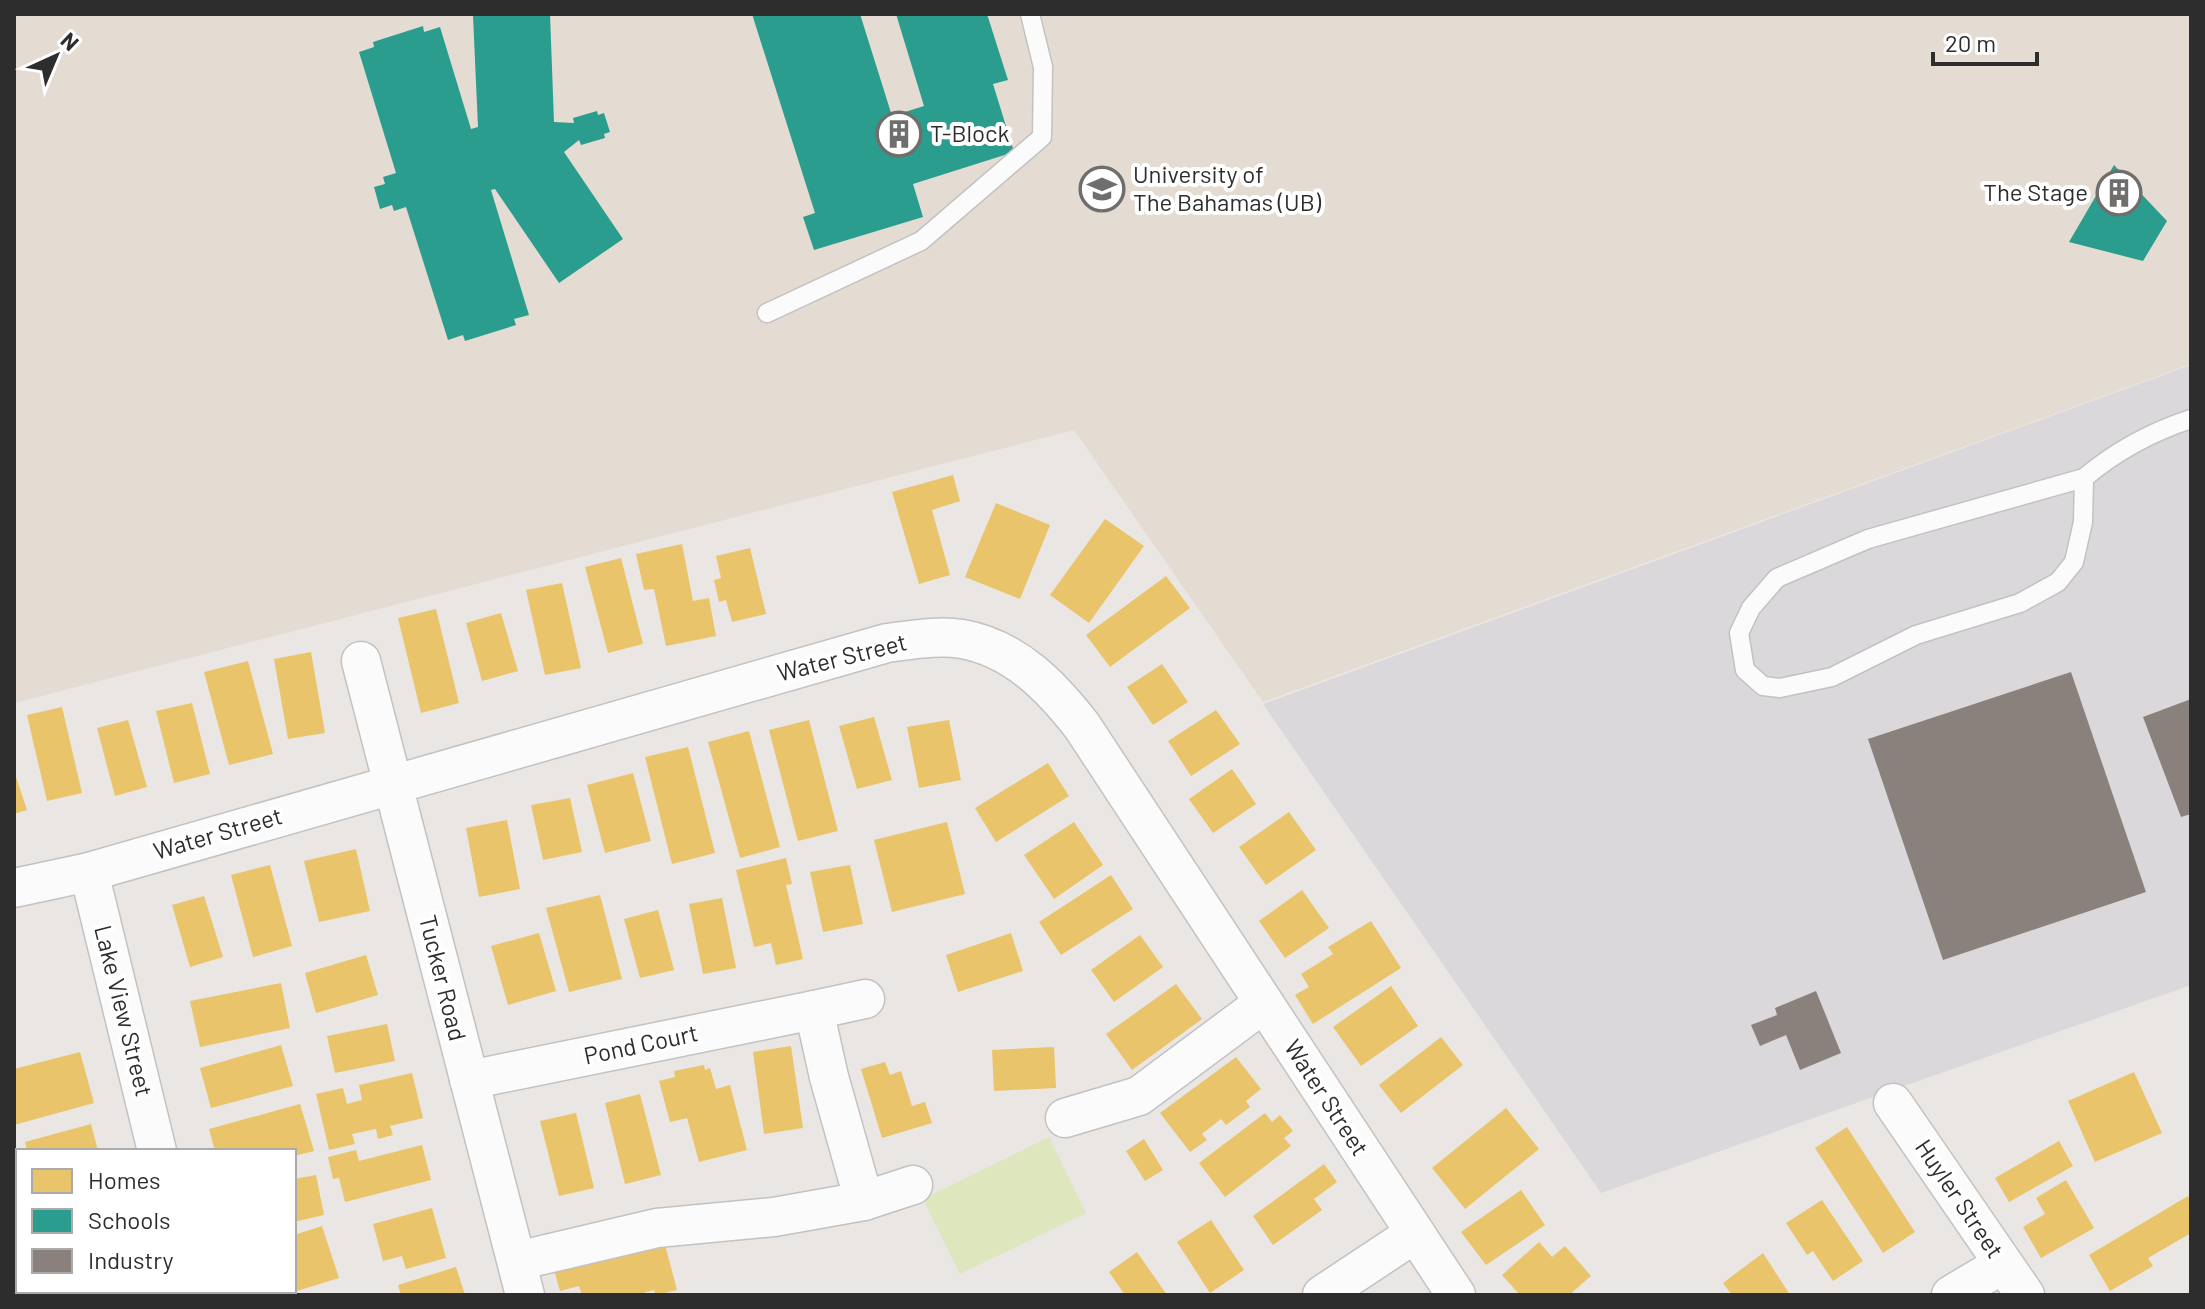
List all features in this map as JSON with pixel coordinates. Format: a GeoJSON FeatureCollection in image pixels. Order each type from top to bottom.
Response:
{"type":"FeatureCollection","features":[{"type":"Feature","properties":{"kind":"street","name":"Water Street"},"geometry":{"type":"LineString","coordinates":[[14,888],[89,872],[887,643],[936,638],[963,640],[1018,662],[1043,680],[1082,726],[1456,1295]]}},
{"type":"Feature","properties":{"kind":"street","name":"Tucker Road"},"geometry":{"type":"LineString","coordinates":[[361,661],[521,1278]]}},
{"type":"Feature","properties":{"kind":"street","name":"Lake View Street"},"geometry":{"type":"LineString","coordinates":[[89,872],[157,1149]]}},
{"type":"Feature","properties":{"kind":"street","name":"Pond Court"},"geometry":{"type":"LineString","coordinates":[[469,1080],[865,999]]}},
{"type":"Feature","properties":{"kind":"street"},"geometry":{"type":"LineString","coordinates":[[1065,1118],[1139,1096],[1264,1003]]}},
{"type":"Feature","properties":{"kind":"street"},"geometry":{"type":"LineString","coordinates":[[814,1010],[829,1077],[864,1201]]}},
{"type":"Feature","properties":{"kind":"street","name":"Huyler Street"},"geometry":{"type":"LineString","coordinates":[[1893,1103],[2025,1295]]}},
{"type":"Feature","properties":{"kind":"street"},"geometry":{"type":"LineString","coordinates":[[521,1278],[657,1228],[774,1217],[864,1201],[913,1185]]}},
{"type":"Feature","properties":{"kind":"street"},"geometry":{"type":"LineString","coordinates":[[1322,1295],[1414,1234]]}},
{"type":"Feature","properties":{"kind":"street"},"geometry":{"type":"LineString","coordinates":[[1951,1295],[2003,1264]]}},
{"type":"Feature","properties":{"kind":"lane"},"geometry":{"type":"LineString","coordinates":[[767,313],[921,241],[1042,137],[1043,67],[1030,14]]}},
{"type":"Feature","properties":{"kind":"lane"},"geometry":{"type":"LineString","coordinates":[[2084,478],[2083,522],[2074,562],[2058,582],[2020,603],[1916,635],[1832,677],[1780,688],[1763,686],[1745,670],[1739,633],[1751,608],[1777,578],[1868,539],[2084,478],[2110,456],[2160,429],[2191,419]]}},
{"type":"Feature","properties":{"kind":"shaded area","name":"University of The Bahamas (UB)"},"geometry":{"type":"Polygon","coordinates":[[[14,14],[2191,14],[2191,364],[1263,702],[1074,430],[14,703],[14,14]]]}},
{"type":"Feature","properties":{"kind":"shaded area"},"geometry":{"type":"Polygon","coordinates":[[[2191,365],[2191,985],[1601,1193],[1263,704],[2191,365]]]}},
{"type":"Feature","properties":{"kind":"green space"},"geometry":{"type":"Polygon","coordinates":[[[1049,1137],[1086,1213],[960,1274],[923,1199],[1049,1137]]]}},
{"type":"Feature","properties":{"kind":"building: Homes"},"geometry":{"type":"Polygon","coordinates":[[[953,475],[960,501],[932,510],[950,575],[919,584],[892,492],[953,475]]]}},
{"type":"Feature","properties":{"kind":"building: Homes"},"geometry":{"type":"Polygon","coordinates":[[[996,503],[1050,525],[1020,599],[965,577],[996,503]]]}},
{"type":"Feature","properties":{"kind":"building: Homes"},"geometry":{"type":"Polygon","coordinates":[[[1105,519],[1144,546],[1089,623],[1050,595],[1105,519]]]}},
{"type":"Feature","properties":{"kind":"building: Homes"},"geometry":{"type":"Polygon","coordinates":[[[682,544],[693,601],[709,598],[716,636],[666,646],[654,589],[644,590],[636,554],[682,544]]]}},
{"type":"Feature","properties":{"kind":"building: Homes"},"geometry":{"type":"Polygon","coordinates":[[[750,548],[766,614],[732,622],[726,600],[719,602],[714,580],[721,578],[716,556],[750,548]]]}},
{"type":"Feature","properties":{"kind":"building: Homes"},"geometry":{"type":"Polygon","coordinates":[[[621,558],[643,644],[608,653],[585,567],[621,558]]]}},
{"type":"Feature","properties":{"kind":"building: Homes"},"geometry":{"type":"Polygon","coordinates":[[[1166,576],[1190,608],[1110,667],[1086,635],[1166,576]]]}},
{"type":"Feature","properties":{"kind":"building: Homes"},"geometry":{"type":"Polygon","coordinates":[[[562,583],[581,668],[545,675],[526,590],[562,583]]]}},
{"type":"Feature","properties":{"kind":"building: Homes"},"geometry":{"type":"Polygon","coordinates":[[[436,609],[459,703],[421,713],[398,618],[436,609]]]}},
{"type":"Feature","properties":{"kind":"building: Homes"},"geometry":{"type":"Polygon","coordinates":[[[501,613],[518,671],[482,681],[466,623],[501,613]]]}},
{"type":"Feature","properties":{"kind":"building: Homes"},"geometry":{"type":"Polygon","coordinates":[[[311,652],[325,733],[288,739],[274,659],[311,652]]]}},
{"type":"Feature","properties":{"kind":"building: Homes"},"geometry":{"type":"Polygon","coordinates":[[[248,661],[273,754],[229,765],[204,672],[248,661]]]}},
{"type":"Feature","properties":{"kind":"building: Homes"},"geometry":{"type":"Polygon","coordinates":[[[1162,664],[1188,702],[1153,725],[1127,687],[1162,664]]]}},
{"type":"Feature","properties":{"kind":"building: Homes"},"geometry":{"type":"Polygon","coordinates":[[[192,703],[210,774],[174,783],[156,711],[192,703]]]}},
{"type":"Feature","properties":{"kind":"building: Homes"},"geometry":{"type":"Polygon","coordinates":[[[62,707],[82,793],[47,801],[27,715],[62,707]]]}},
{"type":"Feature","properties":{"kind":"building: Homes"},"geometry":{"type":"Polygon","coordinates":[[[1216,710],[1240,744],[1191,776],[1168,741],[1216,710]]]}},
{"type":"Feature","properties":{"kind":"building: Homes"},"geometry":{"type":"Polygon","coordinates":[[[874,717],[892,780],[857,789],[839,726],[874,717]]]}},
{"type":"Feature","properties":{"kind":"building: Homes"},"geometry":{"type":"Polygon","coordinates":[[[128,720],[147,787],[115,796],[97,728],[128,720]]]}},
{"type":"Feature","properties":{"kind":"building: Homes"},"geometry":{"type":"Polygon","coordinates":[[[809,720],[838,831],[798,841],[769,730],[809,720]]]}},
{"type":"Feature","properties":{"kind":"building: Homes"},"geometry":{"type":"Polygon","coordinates":[[[949,720],[961,780],[919,788],[907,727],[949,720]]]}},
{"type":"Feature","properties":{"kind":"building: Homes"},"geometry":{"type":"Polygon","coordinates":[[[749,731],[780,847],[740,858],[708,742],[749,731]]]}},
{"type":"Feature","properties":{"kind":"building: Homes"},"geometry":{"type":"Polygon","coordinates":[[[688,747],[715,853],[672,864],[645,757],[688,747]]]}},
{"type":"Feature","properties":{"kind":"building: Homes"},"geometry":{"type":"Polygon","coordinates":[[[1048,763],[1069,796],[996,842],[975,808],[1048,763]]]}},
{"type":"Feature","properties":{"kind":"building: Homes"},"geometry":{"type":"Polygon","coordinates":[[[1232,769],[1256,804],[1213,833],[1189,799],[1232,769]]]}},
{"type":"Feature","properties":{"kind":"building: Homes"},"geometry":{"type":"Polygon","coordinates":[[[14,771],[27,810],[14,814],[14,771]]]}},
{"type":"Feature","properties":{"kind":"building: Homes"},"geometry":{"type":"Polygon","coordinates":[[[633,773],[651,841],[605,853],[587,785],[633,773]]]}},
{"type":"Feature","properties":{"kind":"building: Homes"},"geometry":{"type":"Polygon","coordinates":[[[570,798],[582,852],[543,860],[531,805],[570,798]]]}},
{"type":"Feature","properties":{"kind":"building: Homes"},"geometry":{"type":"Polygon","coordinates":[[[1289,812],[1316,850],[1266,885],[1239,847],[1289,812]]]}},
{"type":"Feature","properties":{"kind":"building: Homes"},"geometry":{"type":"Polygon","coordinates":[[[507,820],[520,889],[479,897],[466,828],[507,820]]]}},
{"type":"Feature","properties":{"kind":"building: Homes"},"geometry":{"type":"Polygon","coordinates":[[[947,822],[965,894],[892,912],[874,840],[947,822]]]}},
{"type":"Feature","properties":{"kind":"building: Homes"},"geometry":{"type":"Polygon","coordinates":[[[1074,822],[1103,865],[1054,899],[1024,855],[1074,822]]]}},
{"type":"Feature","properties":{"kind":"building: Homes"},"geometry":{"type":"Polygon","coordinates":[[[356,849],[370,911],[319,922],[304,861],[356,849]]]}},
{"type":"Feature","properties":{"kind":"building: Homes"},"geometry":{"type":"Polygon","coordinates":[[[786,858],[792,884],[786,885],[803,959],[776,965],[771,943],[754,947],[736,870],[786,858]]]}},
{"type":"Feature","properties":{"kind":"building: Homes"},"geometry":{"type":"Polygon","coordinates":[[[270,865],[292,946],[253,957],[231,875],[270,865]]]}},
{"type":"Feature","properties":{"kind":"building: Homes"},"geometry":{"type":"Polygon","coordinates":[[[850,865],[863,924],[823,932],[810,872],[850,865]]]}},
{"type":"Feature","properties":{"kind":"building: Homes"},"geometry":{"type":"Polygon","coordinates":[[[1111,875],[1133,909],[1061,955],[1039,922],[1111,875]]]}},
{"type":"Feature","properties":{"kind":"building: Homes"},"geometry":{"type":"Polygon","coordinates":[[[1302,890],[1329,928],[1285,958],[1259,921],[1302,890]]]}},
{"type":"Feature","properties":{"kind":"building: Homes"},"geometry":{"type":"Polygon","coordinates":[[[600,895],[622,979],[569,992],[546,908],[600,895]]]}},
{"type":"Feature","properties":{"kind":"building: Homes"},"geometry":{"type":"Polygon","coordinates":[[[204,896],[223,957],[190,967],[172,905],[204,896]]]}},
{"type":"Feature","properties":{"kind":"building: Homes"},"geometry":{"type":"Polygon","coordinates":[[[722,898],[736,968],[703,974],[689,904],[722,898]]]}},
{"type":"Feature","properties":{"kind":"building: Homes"},"geometry":{"type":"Polygon","coordinates":[[[658,910],[674,970],[640,978],[624,919],[658,910]]]}},
{"type":"Feature","properties":{"kind":"building: Homes"},"geometry":{"type":"Polygon","coordinates":[[[1371,921],[1401,968],[1313,1024],[1295,995],[1309,987],[1301,974],[1333,954],[1328,947],[1371,921]]]}},
{"type":"Feature","properties":{"kind":"building: Homes"},"geometry":{"type":"Polygon","coordinates":[[[539,933],[556,991],[508,1005],[491,946],[539,933]]]}},
{"type":"Feature","properties":{"kind":"building: Homes"},"geometry":{"type":"Polygon","coordinates":[[[1011,933],[1023,971],[958,992],[946,955],[1011,933]]]}},
{"type":"Feature","properties":{"kind":"building: Homes"},"geometry":{"type":"Polygon","coordinates":[[[1140,935],[1163,967],[1114,1002],[1091,970],[1140,935]]]}},
{"type":"Feature","properties":{"kind":"building: Homes"},"geometry":{"type":"Polygon","coordinates":[[[366,955],[378,995],[316,1013],[305,973],[366,955]]]}},
{"type":"Feature","properties":{"kind":"building: Homes"},"geometry":{"type":"Polygon","coordinates":[[[281,983],[290,1028],[200,1047],[190,1001],[281,983]]]}},
{"type":"Feature","properties":{"kind":"building: Homes"},"geometry":{"type":"Polygon","coordinates":[[[1176,984],[1202,1019],[1132,1070],[1106,1034],[1176,984]]]}},
{"type":"Feature","properties":{"kind":"building: Homes"},"geometry":{"type":"Polygon","coordinates":[[[1391,986],[1418,1026],[1361,1066],[1333,1027],[1391,986]]]}},
{"type":"Feature","properties":{"kind":"building: Homes"},"geometry":{"type":"Polygon","coordinates":[[[387,1024],[395,1061],[335,1073],[327,1036],[387,1024]]]}},
{"type":"Feature","properties":{"kind":"building: Homes"},"geometry":{"type":"Polygon","coordinates":[[[1441,1037],[1463,1065],[1401,1113],[1379,1085],[1441,1037]]]}},
{"type":"Feature","properties":{"kind":"building: Homes"},"geometry":{"type":"Polygon","coordinates":[[[281,1045],[293,1086],[211,1108],[200,1068],[281,1045]]]}},
{"type":"Feature","properties":{"kind":"building: Homes"},"geometry":{"type":"Polygon","coordinates":[[[791,1046],[803,1128],[764,1134],[753,1052],[791,1046]]]}},
{"type":"Feature","properties":{"kind":"building: Homes"},"geometry":{"type":"Polygon","coordinates":[[[1054,1047],[1056,1088],[994,1091],[992,1050],[1054,1047]]]}},
{"type":"Feature","properties":{"kind":"building: Homes"},"geometry":{"type":"Polygon","coordinates":[[[80,1052],[94,1103],[14,1125],[14,1069],[80,1052]]]}},
{"type":"Feature","properties":{"kind":"building: Homes"},"geometry":{"type":"Polygon","coordinates":[[[1236,1057],[1261,1089],[1246,1101],[1250,1107],[1226,1125],[1221,1119],[1202,1134],[1207,1140],[1190,1152],[1160,1113],[1236,1057]]]}},
{"type":"Feature","properties":{"kind":"building: Homes"},"geometry":{"type":"Polygon","coordinates":[[[885,1062],[890,1075],[901,1071],[912,1106],[925,1102],[932,1123],[882,1138],[861,1069],[885,1062]]]}},
{"type":"Feature","properties":{"kind":"building: Homes"},"geometry":{"type":"Polygon","coordinates":[[[704,1065],[705,1070],[710,1068],[716,1089],[730,1085],[747,1150],[699,1162],[687,1118],[670,1122],[659,1081],[675,1077],[674,1071],[704,1065]]]}},
{"type":"Feature","properties":{"kind":"building: Homes"},"geometry":{"type":"Polygon","coordinates":[[[2134,1072],[2162,1133],[2095,1162],[2068,1101],[2134,1072]]]}},
{"type":"Feature","properties":{"kind":"building: Homes"},"geometry":{"type":"Polygon","coordinates":[[[412,1073],[423,1118],[390,1126],[393,1135],[378,1139],[376,1129],[352,1134],[355,1144],[329,1150],[316,1094],[343,1088],[347,1104],[362,1100],[359,1085],[412,1073]]]}},
{"type":"Feature","properties":{"kind":"building: Homes"},"geometry":{"type":"Polygon","coordinates":[[[640,1094],[661,1175],[625,1184],[605,1103],[640,1094]]]}},
{"type":"Feature","properties":{"kind":"building: Homes"},"geometry":{"type":"Polygon","coordinates":[[[300,1104],[314,1151],[296,1156],[296,1149],[214,1149],[209,1129],[300,1104]]]}},
{"type":"Feature","properties":{"kind":"building: Homes"},"geometry":{"type":"Polygon","coordinates":[[[1506,1108],[1539,1149],[1465,1209],[1432,1168],[1506,1108]]]}},
{"type":"Feature","properties":{"kind":"building: Homes"},"geometry":{"type":"Polygon","coordinates":[[[576,1113],[594,1188],[559,1196],[540,1121],[576,1113]]]}},
{"type":"Feature","properties":{"kind":"building: Homes"},"geometry":{"type":"Polygon","coordinates":[[[1265,1113],[1272,1122],[1280,1115],[1293,1131],[1284,1138],[1291,1146],[1225,1197],[1199,1163],[1265,1113]]]}},
{"type":"Feature","properties":{"kind":"building: Homes"},"geometry":{"type":"Polygon","coordinates":[[[91,1124],[97,1149],[27,1149],[25,1142],[91,1124]]]}},
{"type":"Feature","properties":{"kind":"building: Homes"},"geometry":{"type":"Polygon","coordinates":[[[1847,1127],[1915,1232],[1883,1253],[1815,1148],[1847,1127]]]}},
{"type":"Feature","properties":{"kind":"building: Homes"},"geometry":{"type":"Polygon","coordinates":[[[1144,1139],[1163,1170],[1145,1181],[1126,1151],[1144,1139]]]}},
{"type":"Feature","properties":{"kind":"building: Homes"},"geometry":{"type":"Polygon","coordinates":[[[2059,1141],[2073,1166],[2009,1202],[1995,1178],[2059,1141]]]}},
{"type":"Feature","properties":{"kind":"building: Homes"},"geometry":{"type":"Polygon","coordinates":[[[422,1145],[431,1180],[345,1202],[339,1178],[333,1179],[328,1157],[356,1150],[359,1161],[422,1145]]]}},
{"type":"Feature","properties":{"kind":"building: Homes"},"geometry":{"type":"Polygon","coordinates":[[[1324,1164],[1337,1182],[1314,1199],[1322,1210],[1273,1245],[1253,1216],[1324,1164]]]}},
{"type":"Feature","properties":{"kind":"building: Homes"},"geometry":{"type":"Polygon","coordinates":[[[316,1175],[324,1215],[296,1222],[296,1179],[316,1175]]]}},
{"type":"Feature","properties":{"kind":"building: Homes"},"geometry":{"type":"Polygon","coordinates":[[[2066,1180],[2094,1228],[2041,1258],[2023,1227],[2045,1214],[2036,1198],[2066,1180]]]}},
{"type":"Feature","properties":{"kind":"building: Homes"},"geometry":{"type":"Polygon","coordinates":[[[1521,1190],[1545,1225],[1486,1265],[1461,1232],[1521,1190]]]}},
{"type":"Feature","properties":{"kind":"building: Homes"},"geometry":{"type":"Polygon","coordinates":[[[2188,1196],[2191,1202],[2191,1233],[2148,1258],[2153,1266],[2110,1291],[2089,1255],[2188,1196]]]}},
{"type":"Feature","properties":{"kind":"building: Homes"},"geometry":{"type":"Polygon","coordinates":[[[1822,1200],[1863,1261],[1833,1281],[1813,1251],[1807,1255],[1786,1223],[1822,1200]]]}},
{"type":"Feature","properties":{"kind":"building: Homes"},"geometry":{"type":"Polygon","coordinates":[[[432,1208],[446,1258],[406,1269],[402,1256],[383,1261],[373,1224],[432,1208]]]}},
{"type":"Feature","properties":{"kind":"building: Homes"},"geometry":{"type":"Polygon","coordinates":[[[1211,1220],[1244,1270],[1210,1293],[1177,1242],[1211,1220]]]}},
{"type":"Feature","properties":{"kind":"building: Homes"},"geometry":{"type":"Polygon","coordinates":[[[322,1226],[339,1278],[296,1291],[296,1234],[322,1226]]]}},
{"type":"Feature","properties":{"kind":"building: Homes"},"geometry":{"type":"Polygon","coordinates":[[[664,1241],[677,1290],[656,1295],[654,1290],[635,1295],[582,1295],[579,1286],[560,1291],[554,1270],[664,1241]]]}},
{"type":"Feature","properties":{"kind":"building: Homes"},"geometry":{"type":"Polygon","coordinates":[[[1539,1242],[1552,1257],[1565,1246],[1591,1276],[1569,1295],[1520,1295],[1502,1275],[1539,1242]]]}},
{"type":"Feature","properties":{"kind":"building: Homes"},"geometry":{"type":"Polygon","coordinates":[[[1137,1252],[1167,1295],[1125,1295],[1109,1272],[1137,1252]]]}},
{"type":"Feature","properties":{"kind":"building: Homes"},"geometry":{"type":"Polygon","coordinates":[[[1763,1253],[1790,1295],[1732,1295],[1723,1283],[1763,1253]]]}},
{"type":"Feature","properties":{"kind":"building: Homes"},"geometry":{"type":"Polygon","coordinates":[[[456,1267],[465,1295],[401,1295],[398,1285],[456,1267]]]}},
{"type":"Feature","properties":{"kind":"building: Homes"},"geometry":{"type":"Polygon","coordinates":[[[68,1293],[134,1295],[68,1295],[68,1293]]]}},
{"type":"Feature","properties":{"kind":"building: Schools"},"geometry":{"type":"Polygon","coordinates":[[[550,14],[554,122],[574,123],[573,118],[597,111],[598,115],[604,113],[610,132],[604,134],[605,138],[581,145],[579,140],[564,152],[623,239],[559,283],[495,189],[491,190],[529,315],[514,319],[516,325],[465,341],[463,335],[448,340],[406,207],[394,211],[392,205],[380,209],[374,187],[385,184],[383,177],[396,173],[359,52],[374,47],[373,42],[423,26],[424,32],[440,27],[471,129],[478,127],[473,16],[550,14]]]}},
{"type":"Feature","properties":{"kind":"building: Schools","name":"T-Block"},"geometry":{"type":"Polygon","coordinates":[[[752,14],[860,14],[892,116],[924,106],[896,14],[987,14],[1008,80],[993,84],[1014,152],[913,184],[923,217],[814,250],[803,217],[815,213],[752,14]]]}},
{"type":"Feature","properties":{"kind":"building: Schools","name":"The Stage"},"geometry":{"type":"Polygon","coordinates":[[[2114,165],[2167,221],[2143,261],[2069,242],[2114,165]]]}},
{"type":"Feature","properties":{"kind":"building: Industry"},"geometry":{"type":"Polygon","coordinates":[[[2071,672],[2146,892],[1943,960],[1868,739],[2071,672]]]}},
{"type":"Feature","properties":{"kind":"building: Industry"},"geometry":{"type":"Polygon","coordinates":[[[2191,699],[2191,814],[2181,817],[2143,717],[2191,699]]]}},
{"type":"Feature","properties":{"kind":"building: Industry"},"geometry":{"type":"Polygon","coordinates":[[[1816,991],[1841,1053],[1800,1070],[1786,1035],[1760,1046],[1751,1025],[1777,1015],[1775,1008],[1816,991]]]}},
{"type":"Feature","properties":{"kind":"place","name":"T-Block"},"geometry":{"type":"Point","coordinates":[899,134]}},
{"type":"Feature","properties":{"kind":"place","name":"University of The Bahamas (UB)"},"geometry":{"type":"Point","coordinates":[1102,189]}},
{"type":"Feature","properties":{"kind":"place","name":"The Stage"},"geometry":{"type":"Point","coordinates":[2119,193]}}]}
